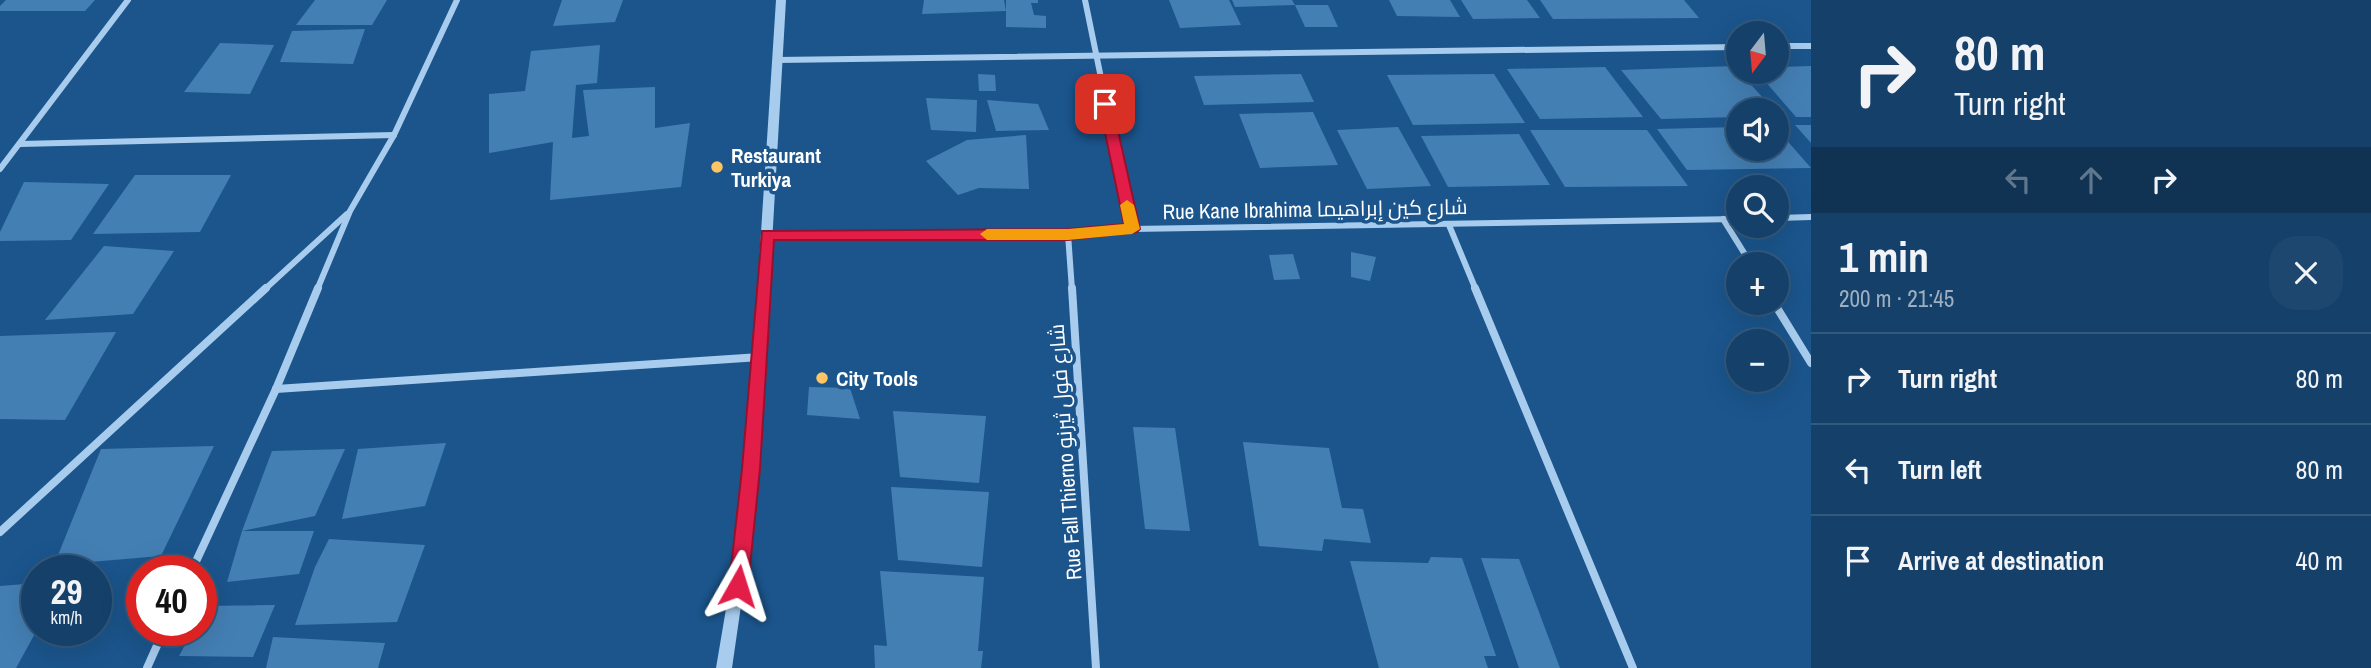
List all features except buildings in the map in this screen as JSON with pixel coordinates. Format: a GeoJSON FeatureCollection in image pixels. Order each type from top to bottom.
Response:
{"type":"FeatureCollection","features":[{"type":"Feature","properties":{"kind":"street"},"geometry":{"type":"LineString","coordinates":[[0,169],[128,0]]}},
{"type":"Feature","properties":{"kind":"street"},"geometry":{"type":"LineString","coordinates":[[199,555],[276,389],[350,211],[394,135],[457,0]]}},
{"type":"Feature","properties":{"kind":"street"},"geometry":{"type":"LineString","coordinates":[[724,668],[738,586],[760,357],[781,0]]}},
{"type":"Feature","properties":{"kind":"street"},"geometry":{"type":"LineString","coordinates":[[1085,0],[1132,229]]}},
{"type":"Feature","properties":{"kind":"street"},"geometry":{"type":"LineString","coordinates":[[1789,46],[1811,46]]}},
{"type":"Feature","properties":{"kind":"street"},"geometry":{"type":"LineString","coordinates":[[777,60],[1726,47]]}},
{"type":"Feature","properties":{"kind":"street"},"geometry":{"type":"LineString","coordinates":[[20,144],[394,135]]}},
{"type":"Feature","properties":{"kind":"street"},"geometry":{"type":"LineString","coordinates":[[0,532],[350,211]]}},
{"type":"Feature","properties":{"kind":"street"},"geometry":{"type":"LineString","coordinates":[[1789,218],[1811,217]]}},
{"type":"Feature","properties":{"kind":"street"},"geometry":{"type":"LineString","coordinates":[[1723,219],[1744,252]]}},
{"type":"Feature","properties":{"kind":"street","name":"Rue Kane Ibrahima شارع كين إبراهيما"},"geometry":{"type":"LineString","coordinates":[[767,235],[1068,234],[1132,229],[1723,219]]}},
{"type":"Feature","properties":{"kind":"street"},"geometry":{"type":"LineString","coordinates":[[1449,225],[1633,668]]}},
{"type":"Feature","properties":{"kind":"street","name":"Rue Fall Thierno شارع فول ثيرنو"},"geometry":{"type":"LineString","coordinates":[[1068,234],[1097,668]]}},
{"type":"Feature","properties":{"kind":"street"},"geometry":{"type":"LineString","coordinates":[[1781,315],[1811,363]]}},
{"type":"Feature","properties":{"kind":"street"},"geometry":{"type":"LineString","coordinates":[[276,389],[760,357]]}},
{"type":"Feature","properties":{"kind":"street"},"geometry":{"type":"LineString","coordinates":[[146,668],[156,646]]}},
{"type":"Feature","properties":{"kind":"slow traffic"},"geometry":{"type":"LineString","coordinates":[[987,234],[1068,234],[1132,229],[1127,205]]}},
{"type":"Feature","properties":{"kind":"place","name":"Restaurant Turkiya"},"geometry":{"type":"Point","coordinates":[717,167]}},
{"type":"Feature","properties":{"kind":"place","name":"City Tools"},"geometry":{"type":"Point","coordinates":[822,378]}},
{"type":"Feature","properties":{"kind":"route"},"geometry":{"type":"LineString","coordinates":[[738,586],[751,469],[767,235],[1068,234],[1132,229],[1105,104]]}}]}
